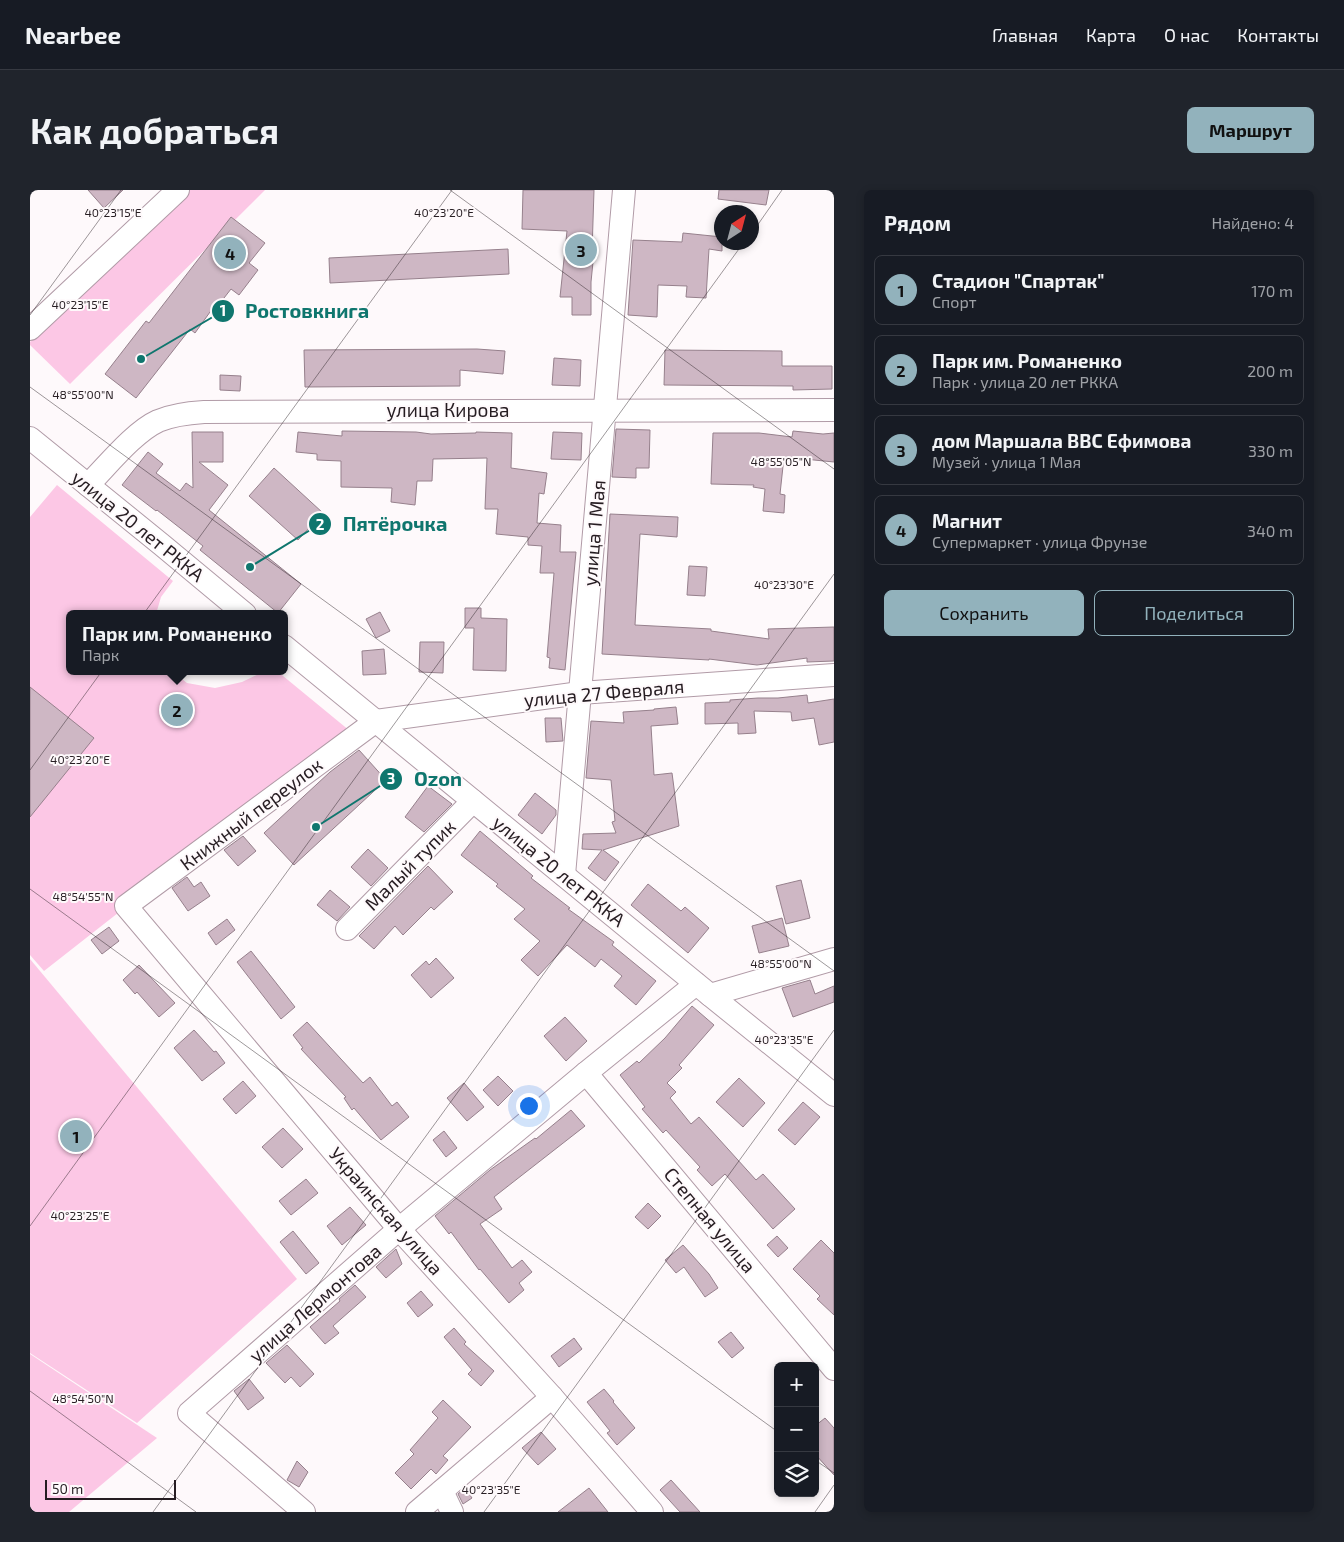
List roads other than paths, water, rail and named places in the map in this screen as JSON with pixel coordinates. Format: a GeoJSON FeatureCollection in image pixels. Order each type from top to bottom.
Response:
{"type":"FeatureCollection","features":[{"type":"Feature","properties":{"kind":"street"},"geometry":{"type":"LineString","coordinates":[[30,329],[178,190]]}},
{"type":"Feature","properties":{"kind":"street","name":"улица 1 Мая"},"geometry":{"type":"LineString","coordinates":[[564,875],[624,190]]}},
{"type":"Feature","properties":{"kind":"street","name":"улица Кирова"},"geometry":{"type":"LineString","coordinates":[[88,485],[141,431],[157,422],[177,415],[204,412],[604,409],[834,410]]}},
{"type":"Feature","properties":{"kind":"street","name":"улица 20 лет РККА"},"geometry":{"type":"LineString","coordinates":[[30,438],[240,610]]}},
{"type":"Feature","properties":{"kind":"street","name":"улица 20 лет РККА"},"geometry":{"type":"LineString","coordinates":[[288,649],[703,990],[834,1095]]}},
{"type":"Feature","properties":{"kind":"street","name":"улица 27 Февраля"},"geometry":{"type":"LineString","coordinates":[[376,721],[580,693],[834,675]]}},
{"type":"Feature","properties":{"kind":"street","name":"Книжный переулок"},"geometry":{"type":"LineString","coordinates":[[126,906],[376,721]]}},
{"type":"Feature","properties":{"kind":"street","name":"Малый тупик"},"geometry":{"type":"LineString","coordinates":[[347,929],[473,801]]}},
{"type":"Feature","properties":{"kind":"street","name":"Украинская улица"},"geometry":{"type":"LineString","coordinates":[[126,906],[399,1228],[552,1397],[652,1512]]}},
{"type":"Feature","properties":{"kind":"street","name":"улица Лермонтова"},"geometry":{"type":"LineString","coordinates":[[304,1512],[189,1413],[399,1228],[586,1073],[703,990],[834,959]]}},
{"type":"Feature","properties":{"kind":"street","name":"Степная улица"},"geometry":{"type":"LineString","coordinates":[[586,1073],[834,1369]]}},
{"type":"Feature","properties":{"kind":"street"},"geometry":{"type":"LineString","coordinates":[[417,1512],[552,1397]]}},
{"type":"Feature","properties":{"kind":"street"},"geometry":{"type":"LineString","coordinates":[[442,1492],[452,1512]]}},
{"type":"Feature","properties":{"kind":"place","name":"дом Маршала ВВС Ефимова"},"geometry":{"type":"Point","coordinates":[581,250]}},
{"type":"Feature","properties":{"kind":"place","name":"Магнит"},"geometry":{"type":"Point","coordinates":[230,253]}},
{"type":"Feature","properties":{"kind":"place","name":"Ростовкнига"},"geometry":{"type":"Point","coordinates":[141,359]}},
{"type":"Feature","properties":{"kind":"place","name":"Пятёрочка"},"geometry":{"type":"Point","coordinates":[250,567]}},
{"type":"Feature","properties":{"kind":"place","name":"Парк им. Романенко"},"geometry":{"type":"Point","coordinates":[177,710]}},
{"type":"Feature","properties":{"kind":"place","name":"Ozon"},"geometry":{"type":"Point","coordinates":[316,827]}},
{"type":"Feature","properties":{"kind":"place","name":"Стадион \"Спартак\""},"geometry":{"type":"Point","coordinates":[76,1136]}}]}
